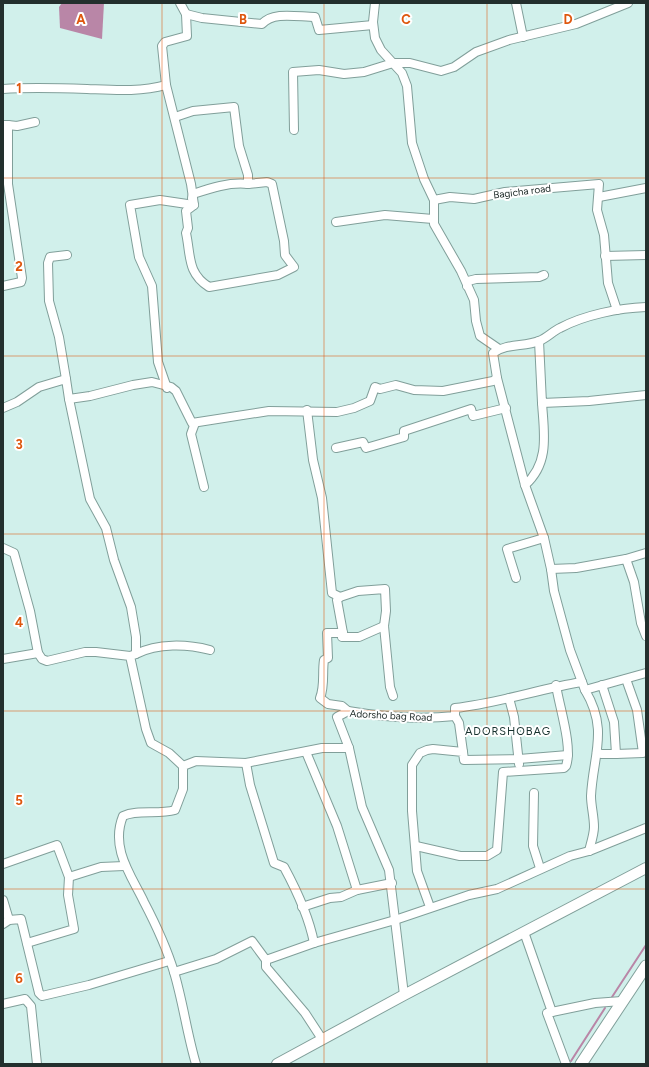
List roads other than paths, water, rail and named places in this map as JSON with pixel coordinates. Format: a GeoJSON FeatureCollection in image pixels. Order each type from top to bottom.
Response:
{"type":"FeatureCollection","features":[{"type":"Feature","properties":{"kind":"main road"},"geometry":{"type":"LineString","coordinates":[[581,1064],[622,1002],[642,979],[646,966]]}},
{"type":"Feature","properties":{"kind":"street"},"geometry":{"type":"LineString","coordinates":[[180,3],[186,14],[187,36],[165,42],[162,46],[166,86],[191,184],[193,202]]}},
{"type":"Feature","properties":{"kind":"street"},"geometry":{"type":"LineString","coordinates":[[375,3],[373,24],[375,38],[381,50],[402,73],[407,86],[412,143],[424,179],[434,200],[433,219],[474,300],[480,336],[499,349]]}},
{"type":"Feature","properties":{"kind":"street"},"geometry":{"type":"LineString","coordinates":[[516,3],[523,37]]}},
{"type":"Feature","properties":{"kind":"street"},"geometry":{"type":"LineString","coordinates":[[294,130],[293,72],[319,70],[344,74],[364,72],[393,63],[410,63],[441,71],[454,67],[476,52],[523,37],[576,24],[628,3]]}},
{"type":"Feature","properties":{"kind":"street"},"geometry":{"type":"LineString","coordinates":[[186,14],[202,18],[262,24],[267,18],[277,15],[315,18],[318,30],[373,24]]}},
{"type":"Feature","properties":{"kind":"street"},"geometry":{"type":"LineString","coordinates":[[3,89],[50,87],[115,91],[150,89],[166,86]]}},
{"type":"Feature","properties":{"kind":"street"},"geometry":{"type":"LineString","coordinates":[[175,117],[192,111],[234,106],[239,146],[248,175],[248,184]]}},
{"type":"Feature","properties":{"kind":"street"},"geometry":{"type":"LineString","coordinates":[[3,286],[20,282],[22,278],[8,184],[6,125],[17,126],[35,122]]}},
{"type":"Feature","properties":{"kind":"street"},"geometry":{"type":"LineString","coordinates":[[267,182],[272,184],[284,240],[285,255],[294,267],[278,275],[209,287],[201,282],[193,272],[186,233],[188,228],[186,211],[193,202],[193,194],[227,184],[267,182]]}},
{"type":"Feature","properties":{"kind":"street","name":"Bagicha road"},"geometry":{"type":"LineString","coordinates":[[434,200],[450,197],[474,198],[506,192],[597,184],[599,186],[599,197]]}},
{"type":"Feature","properties":{"kind":"street"},"geometry":{"type":"LineString","coordinates":[[617,310],[608,283],[604,235],[596,210],[599,197],[646,188]]}},
{"type":"Feature","properties":{"kind":"street"},"geometry":{"type":"LineString","coordinates":[[167,388],[158,362],[152,286],[139,257],[130,205],[160,200],[193,202]]}},
{"type":"Feature","properties":{"kind":"street"},"geometry":{"type":"LineString","coordinates":[[336,222],[385,215],[433,219]]}},
{"type":"Feature","properties":{"kind":"street"},"geometry":{"type":"LineString","coordinates":[[67,255],[50,257],[48,263],[49,302],[59,337],[69,399],[90,499],[106,528],[114,560],[131,607],[136,636],[133,655],[146,729],[151,743],[169,753],[183,766],[183,789],[175,810],[166,812],[128,813],[122,816],[119,838],[124,866],[145,903],[174,972],[196,1064]]}},
{"type":"Feature","properties":{"kind":"street"},"geometry":{"type":"LineString","coordinates":[[605,256],[646,255]]}},
{"type":"Feature","properties":{"kind":"street"},"geometry":{"type":"LineString","coordinates":[[467,286],[468,281],[476,279],[539,277],[544,275]]}},
{"type":"Feature","properties":{"kind":"street"},"geometry":{"type":"LineString","coordinates":[[589,851],[594,828],[591,795],[597,752],[597,716],[594,705],[585,690],[570,650],[554,591],[544,538],[525,485],[497,378],[493,353],[499,349],[539,341],[560,328],[594,316],[617,310],[646,307]]}},
{"type":"Feature","properties":{"kind":"street"},"geometry":{"type":"LineString","coordinates":[[525,485],[538,472],[544,451],[539,341]]}},
{"type":"Feature","properties":{"kind":"street"},"geometry":{"type":"LineString","coordinates":[[69,399],[90,396],[133,384],[152,382],[167,388],[171,388],[176,392],[188,417],[192,423],[195,423],[269,411],[307,410],[336,412],[364,405],[370,401],[375,387],[380,388],[396,386],[414,390],[443,391],[486,383],[497,378]]}},
{"type":"Feature","properties":{"kind":"street"},"geometry":{"type":"LineString","coordinates":[[3,408],[18,402],[39,387],[66,379]]}},
{"type":"Feature","properties":{"kind":"street"},"geometry":{"type":"LineString","coordinates":[[542,403],[589,401],[646,395]]}},
{"type":"Feature","properties":{"kind":"street"},"geometry":{"type":"LineString","coordinates":[[336,448],[363,442],[366,448],[377,446],[404,437],[404,431],[471,409],[472,416],[506,408]]}},
{"type":"Feature","properties":{"kind":"street"},"geometry":{"type":"LineString","coordinates":[[307,410],[313,460],[322,498],[332,593],[340,596],[358,590],[385,589],[386,611],[384,626],[390,687],[393,696]]}},
{"type":"Feature","properties":{"kind":"street"},"geometry":{"type":"LineString","coordinates":[[195,423],[191,434],[204,487]]}},
{"type":"Feature","properties":{"kind":"street"},"geometry":{"type":"LineString","coordinates":[[516,578],[507,549],[544,538]]}},
{"type":"Feature","properties":{"kind":"street"},"geometry":{"type":"LineString","coordinates":[[3,548],[14,553],[30,611],[38,653],[42,659],[47,661],[85,652],[133,655],[158,647],[176,645],[210,650]]}},
{"type":"Feature","properties":{"kind":"street"},"geometry":{"type":"LineString","coordinates":[[551,569],[576,568],[646,553]]}},
{"type":"Feature","properties":{"kind":"street"},"geometry":{"type":"LineString","coordinates":[[626,558],[634,582],[641,623],[646,636]]}},
{"type":"Feature","properties":{"kind":"street"},"geometry":{"type":"LineString","coordinates":[[340,596],[337,600],[343,633],[342,637],[359,637],[384,626]]}},
{"type":"Feature","properties":{"kind":"street"},"geometry":{"type":"LineString","coordinates":[[343,633],[327,633],[328,658],[324,660],[324,674],[320,698],[328,704],[342,706],[348,711]]}},
{"type":"Feature","properties":{"kind":"street"},"geometry":{"type":"LineString","coordinates":[[3,659],[38,653]]}},
{"type":"Feature","properties":{"kind":"street"},"geometry":{"type":"LineString","coordinates":[[585,690],[646,673]]}},
{"type":"Feature","properties":{"kind":"street"},"geometry":{"type":"LineString","coordinates":[[597,752],[601,754],[643,754],[637,710],[626,679]]}},
{"type":"Feature","properties":{"kind":"street"},"geometry":{"type":"LineString","coordinates":[[568,755],[519,759],[464,760],[459,723],[455,716],[455,708],[522,696],[556,686],[582,682]]}},
{"type":"Feature","properties":{"kind":"street"},"geometry":{"type":"LineString","coordinates":[[602,685],[614,722],[616,754]]}},
{"type":"Feature","properties":{"kind":"street"},"geometry":{"type":"LineString","coordinates":[[416,846],[460,856],[487,856],[497,850],[503,772],[564,768],[568,762],[561,706],[556,686]]}},
{"type":"Feature","properties":{"kind":"street"},"geometry":{"type":"LineString","coordinates":[[509,698],[513,709],[519,759],[518,770]]}},
{"type":"Feature","properties":{"kind":"street","name":"Adorsho bag Road"},"geometry":{"type":"LineString","coordinates":[[349,748],[337,717],[348,711],[398,718],[435,718],[455,716]]}},
{"type":"Feature","properties":{"kind":"street"},"geometry":{"type":"LineString","coordinates":[[183,766],[196,761],[246,763],[322,748],[349,748],[362,807],[385,858],[392,883],[404,995]]}},
{"type":"Feature","properties":{"kind":"street"},"geometry":{"type":"LineString","coordinates":[[430,907],[420,884],[412,811],[412,765],[420,753],[427,750],[433,749],[463,752]]}},
{"type":"Feature","properties":{"kind":"street"},"geometry":{"type":"LineString","coordinates":[[306,752],[337,826],[357,890]]}},
{"type":"Feature","properties":{"kind":"street"},"geometry":{"type":"LineString","coordinates":[[246,763],[250,785],[274,863],[284,867],[310,921],[314,943]]}},
{"type":"Feature","properties":{"kind":"street"},"geometry":{"type":"LineString","coordinates":[[534,793],[532,842],[540,868]]}},
{"type":"Feature","properties":{"kind":"street"},"geometry":{"type":"LineString","coordinates":[[266,960],[314,943],[395,920],[469,895],[497,889],[540,868],[570,856],[589,851],[646,828]]}},
{"type":"Feature","properties":{"kind":"street"},"geometry":{"type":"LineString","coordinates":[[3,864],[56,845],[69,877],[68,895],[74,929],[28,943]]}},
{"type":"Feature","properties":{"kind":"street"},"geometry":{"type":"LineString","coordinates":[[69,877],[101,867],[124,866]]}},
{"type":"Feature","properties":{"kind":"street"},"geometry":{"type":"LineString","coordinates":[[277,1064],[404,995],[646,868]]}},
{"type":"Feature","properties":{"kind":"street"},"geometry":{"type":"LineString","coordinates":[[302,907],[346,895],[357,890],[392,883]]}},
{"type":"Feature","properties":{"kind":"street"},"geometry":{"type":"LineString","coordinates":[[3,900],[6,922],[20,919],[42,996],[90,985],[169,961]]}},
{"type":"Feature","properties":{"kind":"street"},"geometry":{"type":"LineString","coordinates":[[524,932],[552,1012]]}},
{"type":"Feature","properties":{"kind":"street"},"geometry":{"type":"LineString","coordinates":[[174,972],[216,959],[252,940],[266,960],[266,967],[305,1013],[322,1039]]}},
{"type":"Feature","properties":{"kind":"street"},"geometry":{"type":"LineString","coordinates":[[3,1004],[25,999],[31,1006],[37,1064]]}},
{"type":"Feature","properties":{"kind":"street"},"geometry":{"type":"LineString","coordinates":[[566,1064],[547,1013],[594,1003],[622,1002]]}},
{"type":"Feature","properties":{"kind":"waterway"},"geometry":{"type":"LineString","coordinates":[[612,997],[646,945]]}},
{"type":"Feature","properties":{"kind":"waterway"},"geometry":{"type":"LineString","coordinates":[[571,1061],[605,1008]]}},
{"type":"Feature","properties":{"kind":"district","name":"ADORSHOBAG"},"geometry":{"type":"Point","coordinates":[508,731]}}]}
